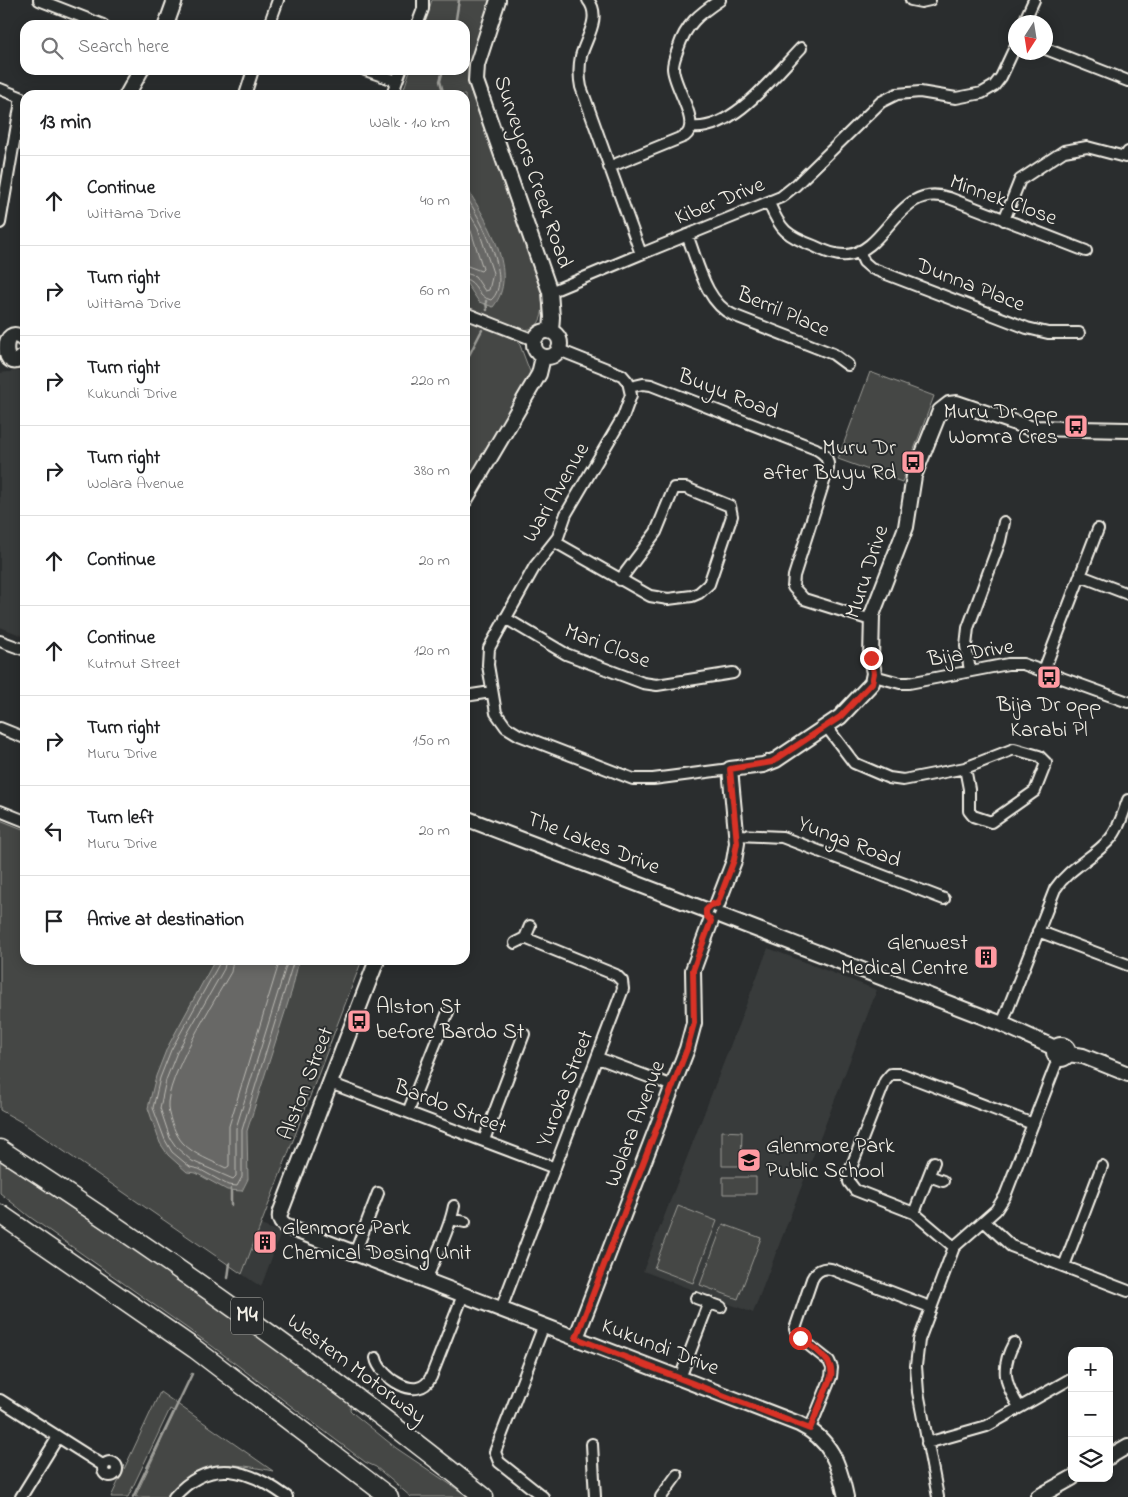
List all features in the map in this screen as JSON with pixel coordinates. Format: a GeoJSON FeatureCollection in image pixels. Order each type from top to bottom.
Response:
{"type":"FeatureCollection","features":[{"type":"Feature","properties":{"kind":"highway","name":"Western Motorway"},"geometry":{"type":"LineString","coordinates":[[0,1149],[207,1287],[332,1379],[484,1497]]}},
{"type":"Feature","properties":{"kind":"highway","name":"M4"},"geometry":{"type":"LineString","coordinates":[[0,1214],[195,1349],[389,1497]]}},
{"type":"Feature","properties":{"kind":"street"},"geometry":{"type":"LineString","coordinates":[[39,0],[91,20]]}},
{"type":"Feature","properties":{"kind":"street"},"geometry":{"type":"LineString","coordinates":[[67,11],[71,0]]}},
{"type":"Feature","properties":{"kind":"street"},"geometry":{"type":"LineString","coordinates":[[168,20],[175,0]]}},
{"type":"Feature","properties":{"kind":"street"},"geometry":{"type":"LineString","coordinates":[[271,20],[278,0]]}},
{"type":"Feature","properties":{"kind":"street"},"geometry":{"type":"LineString","coordinates":[[419,20],[424,7],[423,0]]}},
{"type":"Feature","properties":{"kind":"street","name":"Surveyors Creek Road"},"geometry":{"type":"LineString","coordinates":[[498,0],[477,64],[476,81],[550,292],[552,317],[550,331]]}},
{"type":"Feature","properties":{"kind":"street"},"geometry":{"type":"LineString","coordinates":[[608,167],[684,136],[691,127],[691,121],[673,66],[688,25],[696,16],[720,0]]}},
{"type":"Feature","properties":{"kind":"street"},"geometry":{"type":"LineString","coordinates":[[911,0],[921,2],[930,0]]}},
{"type":"Feature","properties":{"kind":"street"},"geometry":{"type":"LineString","coordinates":[[1027,15],[1034,0]]}},
{"type":"Feature","properties":{"kind":"street"},"geometry":{"type":"LineString","coordinates":[[591,1],[594,17],[581,56],[579,78],[583,96],[608,167],[641,254]]}},
{"type":"Feature","properties":{"kind":"street"},"geometry":{"type":"LineString","coordinates":[[691,127],[707,127],[734,115],[801,48]]}},
{"type":"Feature","properties":{"kind":"street"},"geometry":{"type":"LineString","coordinates":[[1053,52],[1128,81]]}},
{"type":"Feature","properties":{"kind":"street","name":"Kiber Drive"},"geometry":{"type":"LineString","coordinates":[[550,292],[769,203],[796,185],[881,102],[897,94],[920,92],[956,98],[982,94],[994,86],[1001,78],[1009,60]]}},
{"type":"Feature","properties":{"kind":"street"},"geometry":{"type":"LineString","coordinates":[[130,90],[138,75]]}},
{"type":"Feature","properties":{"kind":"street"},"geometry":{"type":"LineString","coordinates":[[247,90],[251,75]]}},
{"type":"Feature","properties":{"kind":"street"},"geometry":{"type":"LineString","coordinates":[[380,75],[397,81]]}},
{"type":"Feature","properties":{"kind":"street"},"geometry":{"type":"LineString","coordinates":[[394,90],[399,75]]}},
{"type":"Feature","properties":{"kind":"street"},"geometry":{"type":"LineString","coordinates":[[0,89],[20,97],[20,107],[0,223]]}},
{"type":"Feature","properties":{"kind":"street"},"geometry":{"type":"LineString","coordinates":[[1004,220],[1020,180],[1064,151],[1082,146],[1125,156],[1128,152]]}},
{"type":"Feature","properties":{"kind":"street","name":"Minnek Close"},"geometry":{"type":"LineString","coordinates":[[859,252],[909,204],[926,196],[943,196],[1086,251]]}},
{"type":"Feature","properties":{"kind":"street"},"geometry":{"type":"LineString","coordinates":[[769,203],[780,226],[794,238],[835,254],[846,255],[859,252]]}},
{"type":"Feature","properties":{"kind":"street","name":"Berril Place"},"geometry":{"type":"LineString","coordinates":[[687,235],[712,295],[721,308],[733,315],[833,354],[848,365]]}},
{"type":"Feature","properties":{"kind":"street","name":"Dunna Place"},"geometry":{"type":"LineString","coordinates":[[859,252],[865,264],[871,268],[1028,328],[1048,333],[1079,333]]}},
{"type":"Feature","properties":{"kind":"street"},"geometry":{"type":"LineString","coordinates":[[470,315],[534,340]]}},
{"type":"Feature","properties":{"kind":"street"},"geometry":{"type":"LineString","coordinates":[[550,331],[559,339],[559,350],[552,356],[543,357],[536,352],[534,340],[542,332],[550,331]]}},
{"type":"Feature","properties":{"kind":"street"},"geometry":{"type":"LineString","coordinates":[[20,338],[16,336],[10,338],[3,349],[14,360],[20,357]]}},
{"type":"Feature","properties":{"kind":"street"},"geometry":{"type":"LineString","coordinates":[[559,350],[618,373],[626,380],[630,387]]}},
{"type":"Feature","properties":{"kind":"street"},"geometry":{"type":"LineString","coordinates":[[470,491],[539,374],[543,357]]}},
{"type":"Feature","properties":{"kind":"street","name":"Buyu Road"},"geometry":{"type":"LineString","coordinates":[[630,387],[643,384],[651,386],[822,453],[827,459],[828,469],[794,576],[793,587],[804,599],[871,620]]}},
{"type":"Feature","properties":{"kind":"street","name":"Wari Avenue"},"geometry":{"type":"LineString","coordinates":[[491,692],[488,651],[535,566],[555,542],[566,514],[623,417],[630,400],[630,387]]}},
{"type":"Feature","properties":{"kind":"street","name":"Muru Drive"},"geometry":{"type":"LineString","coordinates":[[874,676],[871,658],[871,620],[907,522],[915,471],[936,418],[943,408],[949,404],[961,404],[1018,425],[1034,428],[1128,430]]}},
{"type":"Feature","properties":{"kind":"street"},"geometry":{"type":"LineString","coordinates":[[555,542],[620,580],[655,598],[668,599],[699,593],[711,580],[732,516],[730,506],[686,488],[674,488],[665,514],[653,537],[620,580]]}},
{"type":"Feature","properties":{"kind":"street"},"geometry":{"type":"LineString","coordinates":[[970,671],[966,646],[968,628],[1000,541],[1004,522]]}},
{"type":"Feature","properties":{"kind":"street"},"geometry":{"type":"LineString","coordinates":[[1044,670],[1098,529]]}},
{"type":"Feature","properties":{"kind":"street"},"geometry":{"type":"LineString","coordinates":[[1080,576],[1128,594]]}},
{"type":"Feature","properties":{"kind":"street","name":"Mari Close"},"geometry":{"type":"LineString","coordinates":[[505,618],[566,654],[643,683],[657,685],[733,673]]}},
{"type":"Feature","properties":{"kind":"street"},"geometry":{"type":"LineString","coordinates":[[0,641],[20,648]]}},
{"type":"Feature","properties":{"kind":"street","name":"Bija Drive"},"geometry":{"type":"LineString","coordinates":[[874,676],[905,683],[1018,663],[1044,670],[1128,702]]}},
{"type":"Feature","properties":{"kind":"street"},"geometry":{"type":"LineString","coordinates":[[470,695],[491,692],[498,717],[514,733],[628,778],[653,779],[772,762],[850,708],[871,685],[874,676]]}},
{"type":"Feature","properties":{"kind":"street"},"geometry":{"type":"LineString","coordinates":[[826,726],[854,763],[889,778],[903,780],[965,768],[1014,749],[1039,756],[1046,763],[1035,790],[996,821],[991,822],[974,816],[968,810],[969,788],[965,768]]}},
{"type":"Feature","properties":{"kind":"street"},"geometry":{"type":"LineString","coordinates":[[0,728],[20,736]]}},
{"type":"Feature","properties":{"kind":"street","name":"Wolara Avenue"},"geometry":{"type":"LineString","coordinates":[[576,1338],[694,1029],[693,970],[734,860],[738,835],[730,769]]}},
{"type":"Feature","properties":{"kind":"street"},"geometry":{"type":"LineString","coordinates":[[1002,1024],[1054,889],[1065,876],[1109,840],[1118,825],[1128,800]]}},
{"type":"Feature","properties":{"kind":"street"},"geometry":{"type":"LineString","coordinates":[[0,811],[20,819]]}},
{"type":"Feature","properties":{"kind":"street","name":"The Lakes Drive"},"geometry":{"type":"LineString","coordinates":[[470,820],[1002,1024],[1061,1053],[1083,1056],[1128,1074]]}},
{"type":"Feature","properties":{"kind":"street","name":"Yunga Road"},"geometry":{"type":"LineString","coordinates":[[738,835],[782,837],[944,899]]}},
{"type":"Feature","properties":{"kind":"street"},"geometry":{"type":"LineString","coordinates":[[515,944],[525,938],[530,926]]}},
{"type":"Feature","properties":{"kind":"street"},"geometry":{"type":"LineString","coordinates":[[1038,930],[1128,964]]}},
{"type":"Feature","properties":{"kind":"street","name":"Yuroka Street"},"geometry":{"type":"LineString","coordinates":[[501,1309],[623,992],[622,981],[616,976],[525,938]]}},
{"type":"Feature","properties":{"kind":"street","name":"Alston Street"},"geometry":{"type":"LineString","coordinates":[[282,1223],[279,1219],[281,1211],[375,965]]}},
{"type":"Feature","properties":{"kind":"street"},"geometry":{"type":"LineString","coordinates":[[408,1112],[448,1012]]}},
{"type":"Feature","properties":{"kind":"street"},"geometry":{"type":"LineString","coordinates":[[484,1140],[524,1034]]}},
{"type":"Feature","properties":{"kind":"street"},"geometry":{"type":"LineString","coordinates":[[938,1497],[918,1398],[916,1366],[919,1340],[954,1248],[984,1221],[1005,1196],[1061,1053]]}},
{"type":"Feature","properties":{"kind":"street"},"geometry":{"type":"LineString","coordinates":[[598,1058],[673,1086]]}},
{"type":"Feature","properties":{"kind":"street"},"geometry":{"type":"LineString","coordinates":[[954,1248],[914,1213],[855,1190],[848,1179],[884,1081],[889,1076],[902,1074],[1033,1124]]}},
{"type":"Feature","properties":{"kind":"street","name":"Bardo Street"},"geometry":{"type":"LineString","coordinates":[[330,1083],[555,1168]]}},
{"type":"Feature","properties":{"kind":"street"},"geometry":{"type":"LineString","coordinates":[[914,1213],[934,1162]]}},
{"type":"Feature","properties":{"kind":"street"},"geometry":{"type":"LineString","coordinates":[[1064,1266],[1102,1166]]}},
{"type":"Feature","properties":{"kind":"street"},"geometry":{"type":"LineString","coordinates":[[929,1176],[943,1181]]}},
{"type":"Feature","properties":{"kind":"street"},"geometry":{"type":"LineString","coordinates":[[355,1253],[378,1193]]}},
{"type":"Feature","properties":{"kind":"street"},"geometry":{"type":"LineString","coordinates":[[426,1280],[436,1252],[447,1235],[454,1206]]}},
{"type":"Feature","properties":{"kind":"street"},"geometry":{"type":"LineString","coordinates":[[452,1219],[465,1222]]}},
{"type":"Feature","properties":{"kind":"street"},"geometry":{"type":"LineString","coordinates":[[984,1221],[1011,1246],[1128,1291]]}},
{"type":"Feature","properties":{"kind":"street","name":"Kukundi Drive"},"geometry":{"type":"LineString","coordinates":[[282,1223],[287,1227],[810,1429],[833,1453],[840,1469],[846,1497]]}},
{"type":"Feature","properties":{"kind":"street"},"geometry":{"type":"LineString","coordinates":[[810,1429],[832,1372],[829,1361],[800,1338],[795,1330],[809,1288],[817,1272],[823,1269],[831,1269],[930,1307]]}},
{"type":"Feature","properties":{"kind":"street"},"geometry":{"type":"LineString","coordinates":[[376,1358],[382,1370],[404,1386],[414,1389],[424,1386],[431,1377],[463,1294]]}},
{"type":"Feature","properties":{"kind":"street"},"geometry":{"type":"LineString","coordinates":[[696,1298],[721,1307]]}},
{"type":"Feature","properties":{"kind":"street"},"geometry":{"type":"LineString","coordinates":[[680,1378],[709,1302]]}},
{"type":"Feature","properties":{"kind":"street"},"geometry":{"type":"LineString","coordinates":[[543,1497],[499,1462],[496,1452],[544,1325]]}},
{"type":"Feature","properties":{"kind":"street"},"geometry":{"type":"LineString","coordinates":[[1014,1343],[1005,1367],[1010,1392],[1019,1408]]}},
{"type":"Feature","properties":{"kind":"street"},"geometry":{"type":"LineString","coordinates":[[927,1443],[987,1426],[1068,1380]]}},
{"type":"Feature","properties":{"kind":"street"},"geometry":{"type":"LineString","coordinates":[[0,1400],[104,1466]]}},
{"type":"Feature","properties":{"kind":"street"},"geometry":{"type":"LineString","coordinates":[[22,1497],[58,1437]]}},
{"type":"Feature","properties":{"kind":"street"},"geometry":{"type":"LineString","coordinates":[[592,1444],[595,1497]]}},
{"type":"Feature","properties":{"kind":"street"},"geometry":{"type":"LineString","coordinates":[[1113,1455],[1128,1446]]}},
{"type":"Feature","properties":{"kind":"street"},"geometry":{"type":"LineString","coordinates":[[174,1497],[197,1479],[211,1473],[230,1471],[258,1477],[287,1497]]}},
{"type":"Feature","properties":{"kind":"street"},"geometry":{"type":"LineString","coordinates":[[662,1497],[677,1475]]}},
{"type":"Feature","properties":{"kind":"street"},"geometry":{"type":"LineString","coordinates":[[1038,1497],[1068,1480]]}},
{"type":"Feature","properties":{"kind":"shaded area"},"geometry":{"type":"Polygon","coordinates":[[[432,0],[490,0],[470,70],[470,20],[426,20],[432,0]]]}},
{"type":"Feature","properties":{"kind":"shaded area"},"geometry":{"type":"Polygon","coordinates":[[[408,75],[470,75],[470,85],[543,294],[541,318],[539,323],[530,329],[523,330],[470,309],[470,90],[404,90],[408,75]]]}},
{"type":"Feature","properties":{"kind":"shaded area"},"geometry":{"type":"Polygon","coordinates":[[[470,320],[518,340],[532,377],[470,478],[470,320]]]}},
{"type":"Feature","properties":{"kind":"shaded area"},"geometry":{"type":"Polygon","coordinates":[[[20,371],[20,635],[0,627],[0,373],[20,371]]]}},
{"type":"Feature","properties":{"kind":"shaded area"},"geometry":{"type":"Polygon","coordinates":[[[870,372],[934,396],[902,482],[838,459],[870,372]]]}},
{"type":"Feature","properties":{"kind":"shaded area"},"geometry":{"type":"Polygon","coordinates":[[[0,820],[20,828],[20,965],[360,965],[242,1274],[23,1123],[0,1110],[0,820]]]}},
{"type":"Feature","properties":{"kind":"shaded area","name":"Glenmore Park Public School"},"geometry":{"type":"Polygon","coordinates":[[[768,948],[877,990],[753,1313],[643,1271],[768,948]]]}},
{"type":"Feature","properties":{"kind":"shaded area"},"geometry":{"type":"Polygon","coordinates":[[[722,1131],[742,1132],[741,1166],[722,1166],[722,1131]]]}},
{"type":"Feature","properties":{"kind":"shaded area"},"geometry":{"type":"Polygon","coordinates":[[[0,1161],[171,1274],[351,1404],[350,1410],[354,1414],[396,1448],[469,1497],[411,1497],[376,1467],[365,1462],[212,1346],[30,1217],[0,1193],[0,1161]]]}},
{"type":"Feature","properties":{"kind":"shaded area"},"geometry":{"type":"Polygon","coordinates":[[[723,1177],[756,1177],[756,1194],[723,1194],[723,1177]]]}},
{"type":"Feature","properties":{"kind":"shaded area"},"geometry":{"type":"Polygon","coordinates":[[[678,1206],[717,1221],[693,1283],[654,1268],[678,1206]]]}},
{"type":"Feature","properties":{"kind":"shaded area"},"geometry":{"type":"Polygon","coordinates":[[[723,1224],[761,1238],[738,1299],[700,1285],[723,1224]]]}},
{"type":"Feature","properties":{"kind":"shaded area"},"geometry":{"type":"Polygon","coordinates":[[[261,1225],[281,1233],[261,1287],[242,1274],[261,1225]]]}},
{"type":"Feature","properties":{"kind":"shaded area"},"geometry":{"type":"Polygon","coordinates":[[[160,1392],[273,1471],[242,1466],[215,1466],[191,1475],[167,1497],[135,1497],[175,1412],[170,1409],[128,1497],[111,1497],[160,1392]]]}},
{"type":"Feature","properties":{"kind":"water"},"geometry":{"type":"Polygon","coordinates":[[[470,193],[491,232],[502,264],[503,279],[500,294],[493,307],[479,302],[470,288],[470,193]]]}},
{"type":"Feature","properties":{"kind":"water"},"geometry":{"type":"Polygon","coordinates":[[[212,965],[298,965],[292,990],[247,1131],[248,1179],[242,1191],[227,1190],[196,1173],[187,1172],[168,1155],[160,1143],[148,1108],[156,1076],[167,1048],[212,965]]]}},
{"type":"Feature","properties":{"kind":"waterway"},"geometry":{"type":"LineString","coordinates":[[456,20],[459,0]]}},
{"type":"Feature","properties":{"kind":"waterway"},"geometry":{"type":"LineString","coordinates":[[442,75],[440,81],[443,90]]}},
{"type":"Feature","properties":{"kind":"waterway"},"geometry":{"type":"LineString","coordinates":[[486,301],[487,310]]}},
{"type":"Feature","properties":{"kind":"waterway"},"geometry":{"type":"LineString","coordinates":[[470,353],[482,330]]}},
{"type":"Feature","properties":{"kind":"waterway"},"geometry":{"type":"LineString","coordinates":[[231,1189],[231,1205]]}},
{"type":"Feature","properties":{"kind":"waterway"},"geometry":{"type":"LineString","coordinates":[[228,1278],[230,1263]]}},
{"type":"Feature","properties":{"kind":"waterway"},"geometry":{"type":"LineString","coordinates":[[133,1497],[192,1374]]}},
{"type":"Feature","properties":{"kind":"place","name":"Muru Dr opp Womra Cres"},"geometry":{"type":"Point","coordinates":[1076,426]}},
{"type":"Feature","properties":{"kind":"place","name":"Muru Dr after Buyu Rd"},"geometry":{"type":"Point","coordinates":[913,462]}},
{"type":"Feature","properties":{"kind":"place","name":"Bija Dr opp Karabi Pl"},"geometry":{"type":"Point","coordinates":[1049,677]}},
{"type":"Feature","properties":{"kind":"place","name":"Glenwest Medical Centre"},"geometry":{"type":"Point","coordinates":[986,957]}},
{"type":"Feature","properties":{"kind":"place","name":"Alston St before Bardo St"},"geometry":{"type":"Point","coordinates":[359,1021]}},
{"type":"Feature","properties":{"kind":"place","name":"Glenmore Park Public School"},"geometry":{"type":"Point","coordinates":[749,1160]}},
{"type":"Feature","properties":{"kind":"place","name":"Glenmore Park Chemical Dosing Unit"},"geometry":{"type":"Point","coordinates":[265,1242]}},
{"type":"Feature","properties":{"kind":"route"},"geometry":{"type":"LineString","coordinates":[[800,1338],[829,1361],[832,1368],[831,1377],[810,1429],[786,1418],[576,1338],[694,1029],[692,979],[695,960],[711,921],[707,918],[706,910],[712,904],[717,905],[736,852],[738,835],[730,769],[772,762],[840,717],[872,683],[874,673],[871,658]]}}]}
